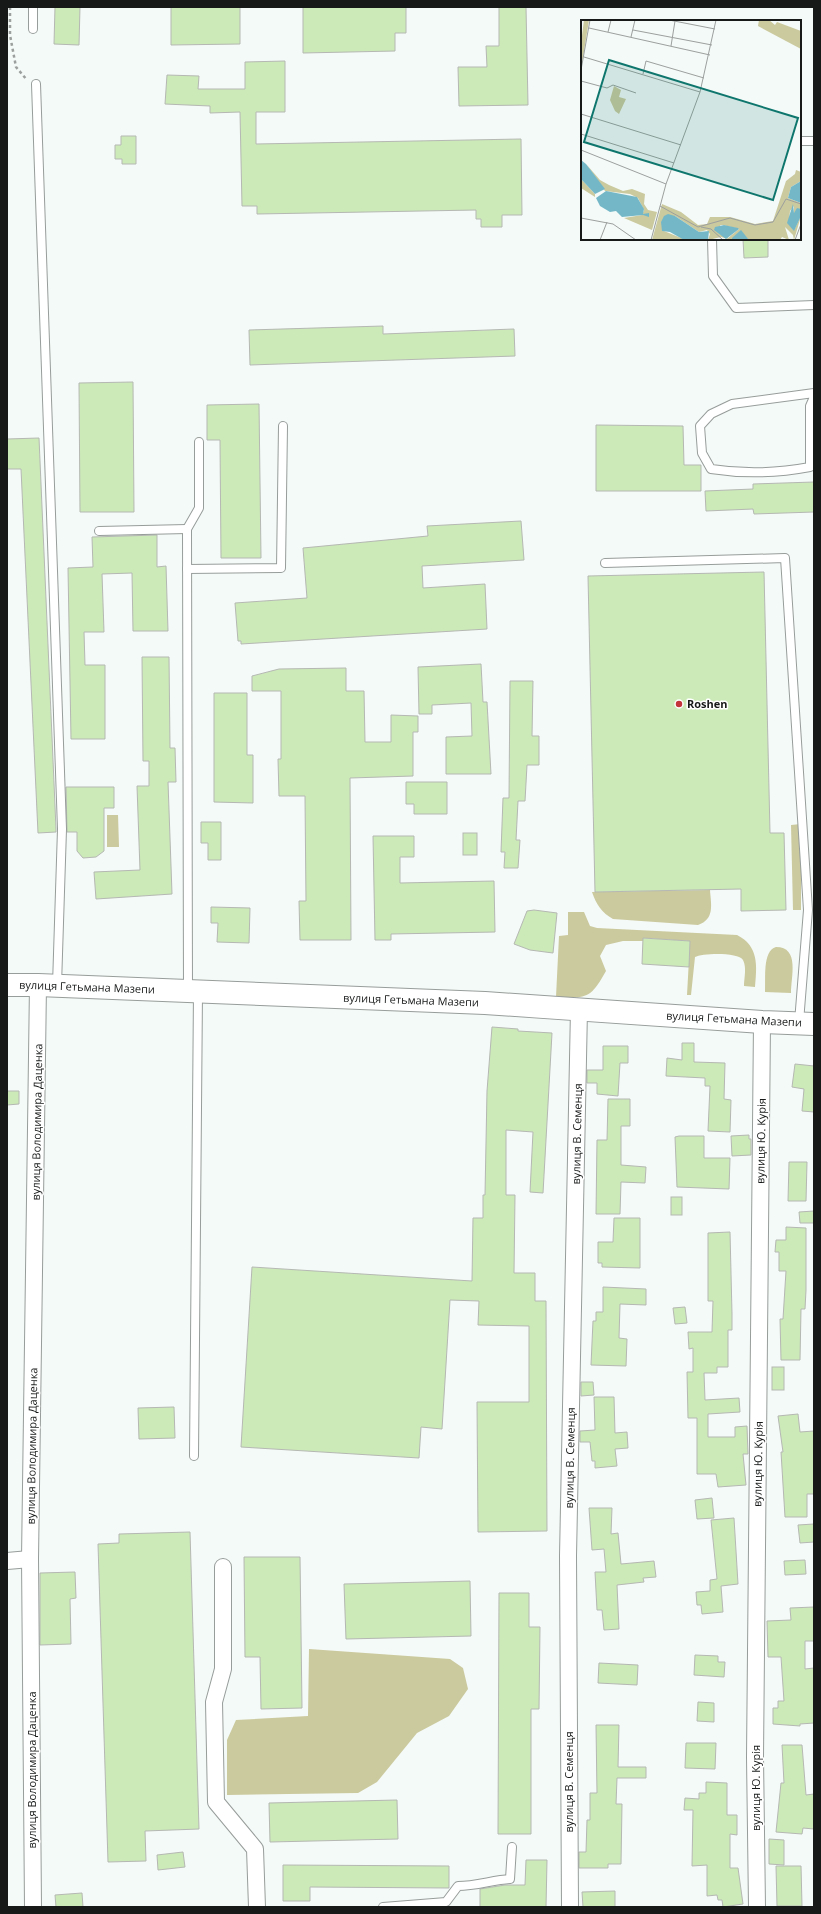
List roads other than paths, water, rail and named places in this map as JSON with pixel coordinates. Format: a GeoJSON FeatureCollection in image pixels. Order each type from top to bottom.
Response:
{"type":"FeatureCollection","features":[{"type":"Feature","properties":{"kind":"street","name":"вулиця Гетьмана Мазепи"},"geometry":{"type":"LineString","coordinates":[[7,985],[48,985],[579,1008],[762,1022],[807,1023]]}},
{"type":"Feature","properties":{"kind":"street","name":"вулиця Володимира Даценка"},"geometry":{"type":"LineString","coordinates":[[33,1907],[30,1559],[35,1337],[48,985]]}},
{"type":"Feature","properties":{"kind":"street","name":"вулиця В. Семенця"},"geometry":{"type":"LineString","coordinates":[[570,1907],[568,1556],[579,1008]]}},
{"type":"Feature","properties":{"kind":"street","name":"вулиця Ю. Курія"},"geometry":{"type":"LineString","coordinates":[[757,1907],[755,1757],[762,1022]]}},
{"type":"Feature","properties":{"kind":"street"},"geometry":{"type":"LineString","coordinates":[[7,1561],[30,1559]]}},
{"type":"Feature","properties":{"kind":"street"},"geometry":{"type":"LineString","coordinates":[[223,1567],[223,1669],[214,1702],[216,1802],[255,1849],[257,1907]]}},
{"type":"Feature","properties":{"kind":"lane"},"geometry":{"type":"LineString","coordinates":[[33,7],[33,29]]}},
{"type":"Feature","properties":{"kind":"lane"},"geometry":{"type":"LineString","coordinates":[[36,84],[62,829],[48,985]]}},
{"type":"Feature","properties":{"kind":"lane"},"geometry":{"type":"LineString","coordinates":[[801,142],[814,141]]}},
{"type":"Feature","properties":{"kind":"lane"},"geometry":{"type":"LineString","coordinates":[[712,240],[713,276],[736,308],[814,305]]}},
{"type":"Feature","properties":{"kind":"lane"},"geometry":{"type":"LineString","coordinates":[[814,393],[732,404],[711,414],[700,426],[702,453],[711,469],[733,473],[792,470],[810,467],[810,406],[814,396]]}},
{"type":"Feature","properties":{"kind":"lane"},"geometry":{"type":"LineString","coordinates":[[187,570],[281,568],[283,426]]}},
{"type":"Feature","properties":{"kind":"lane"},"geometry":{"type":"LineString","coordinates":[[194,1456],[193,991],[187,529],[199,508],[199,442]]}},
{"type":"Feature","properties":{"kind":"lane"},"geometry":{"type":"LineString","coordinates":[[99,531],[187,529]]}},
{"type":"Feature","properties":{"kind":"lane"},"geometry":{"type":"LineString","coordinates":[[605,563],[785,558],[808,910],[807,1023]]}},
{"type":"Feature","properties":{"kind":"lane"},"geometry":{"type":"LineString","coordinates":[[383,1907],[446,1902],[458,1886],[474,1886],[497,1880],[510,1879],[512,1847]]}},
{"type":"Feature","properties":{"kind":"place","name":"Roshen"},"geometry":{"type":"Point","coordinates":[679,704]}}]}
